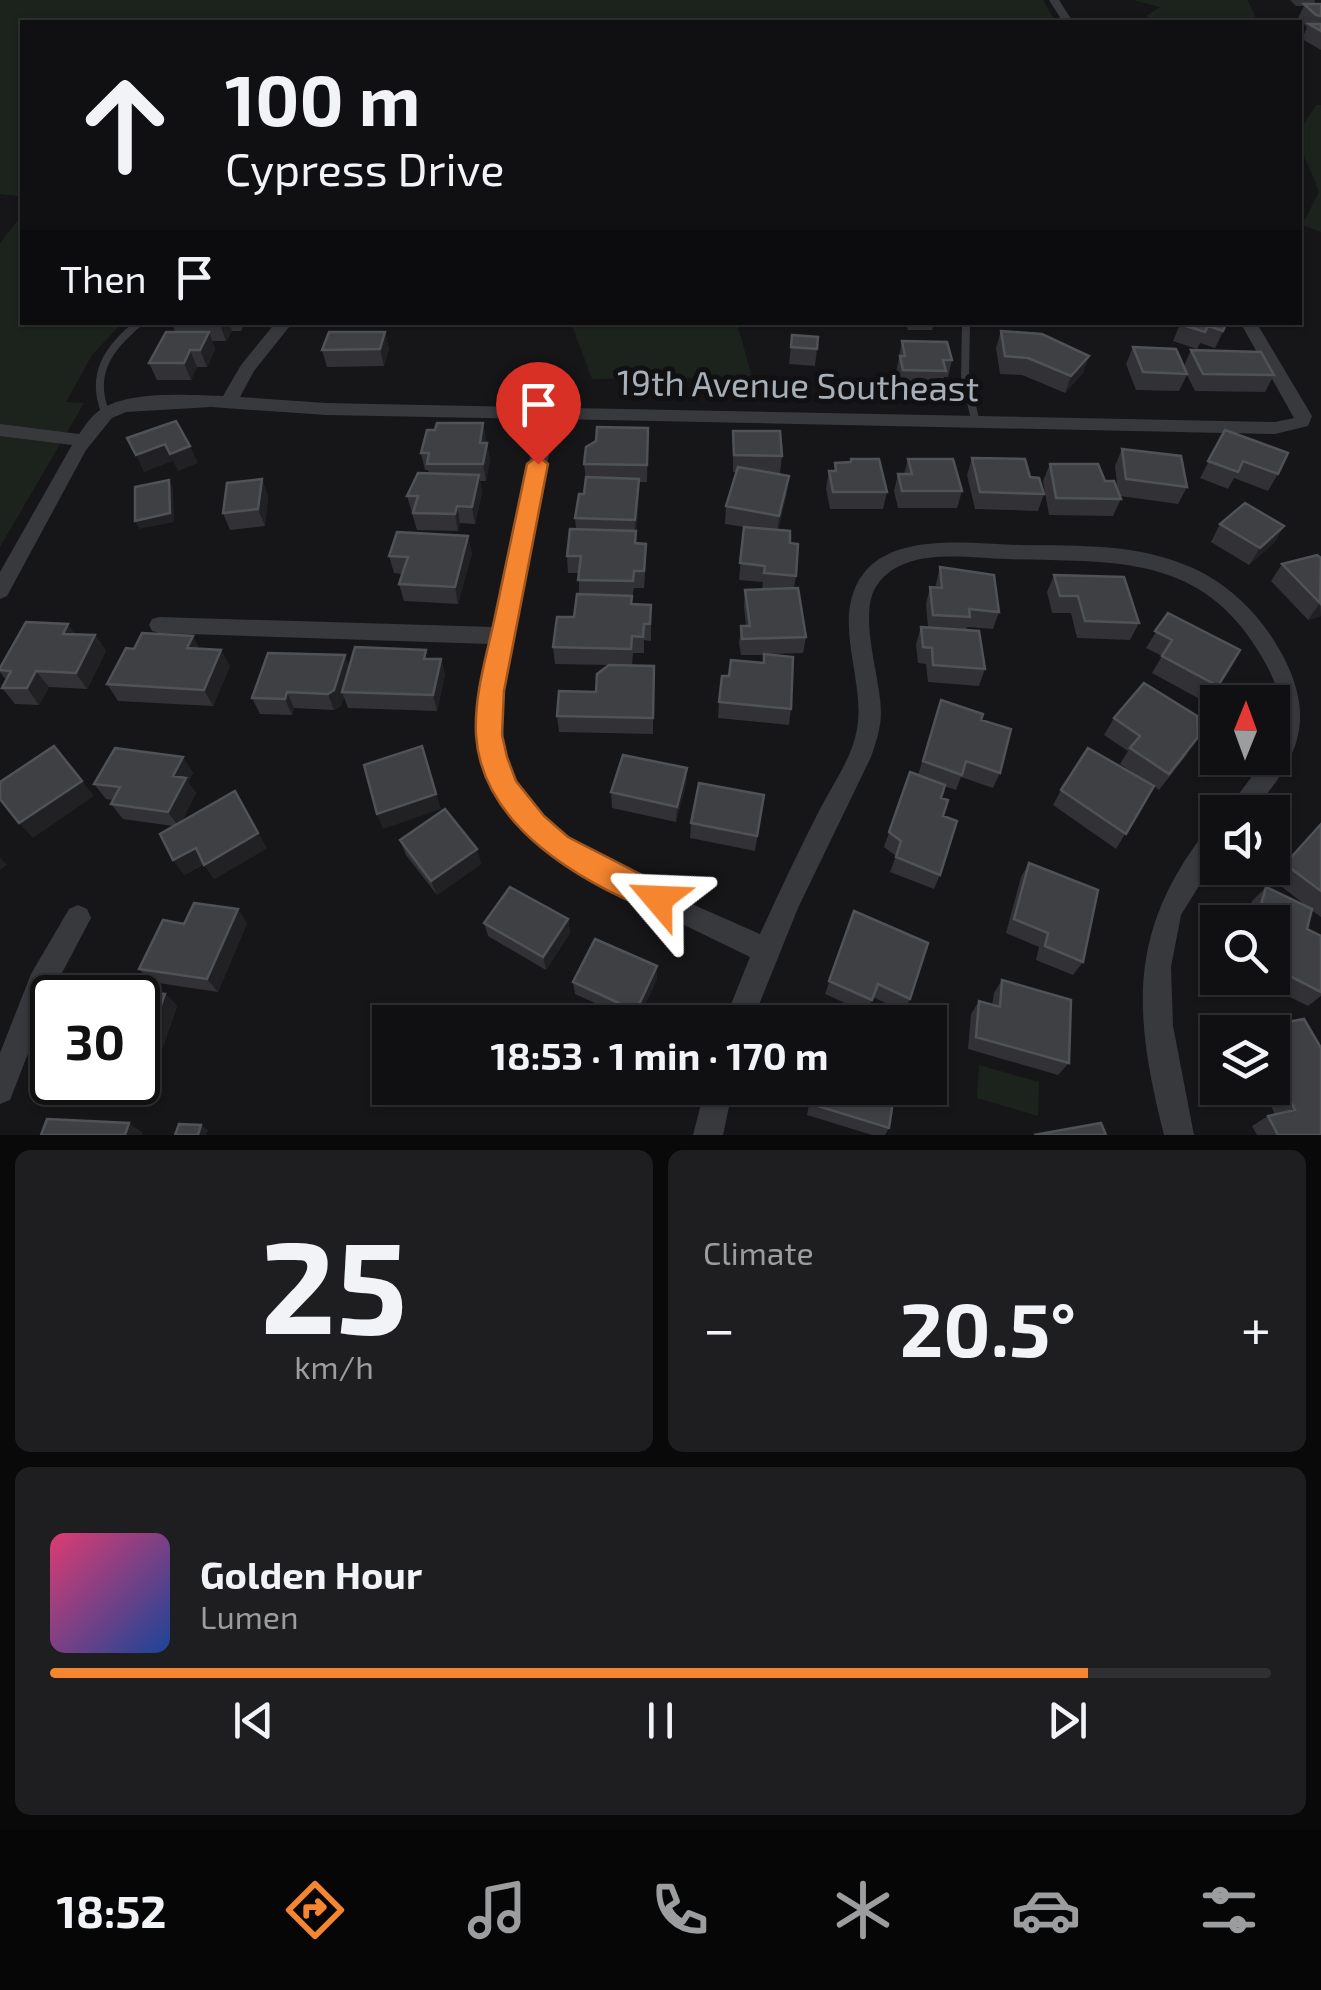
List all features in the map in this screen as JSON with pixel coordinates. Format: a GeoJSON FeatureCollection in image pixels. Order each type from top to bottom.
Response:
{"type":"FeatureCollection","features":[{"type":"Feature","properties":{"kind":"street"},"geometry":{"type":"LineString","coordinates":[[229,402],[247,368],[282,325]]}},
{"type":"Feature","properties":{"kind":"street","name":"19th Avenue Southeast"},"geometry":{"type":"LineString","coordinates":[[106,414],[151,403],[229,402],[548,414],[976,423],[1284,428],[1302,422],[1303,416],[1250,325]]}},
{"type":"Feature","properties":{"kind":"street"},"geometry":{"type":"LineString","coordinates":[[0,591],[86,441],[106,414]]}},
{"type":"Feature","properties":{"kind":"street"},"geometry":{"type":"LineString","coordinates":[[548,414],[491,691],[489,735],[506,788],[534,825],[588,865],[764,950]]}},
{"type":"Feature","properties":{"kind":"street"},"geometry":{"type":"LineString","coordinates":[[0,430],[86,441]]}},
{"type":"Feature","properties":{"kind":"street"},"geometry":{"type":"LineString","coordinates":[[744,1005],[764,950],[868,729],[868,682],[860,605],[867,582],[884,566],[907,554],[940,551],[1129,556],[1172,566],[1231,600],[1262,637],[1290,700],[1285,742],[1251,795]]}},
{"type":"Feature","properties":{"kind":"street"},"geometry":{"type":"LineString","coordinates":[[159,626],[502,636]]}},
{"type":"Feature","properties":{"kind":"street"},"geometry":{"type":"LineString","coordinates":[[1179,1135],[1155,1006],[1154,964],[1176,893],[1200,860]]}},
{"type":"Feature","properties":{"kind":"street"},"geometry":{"type":"LineString","coordinates":[[0,1090],[41,984],[78,918]]}},
{"type":"Feature","properties":{"kind":"street"},"geometry":{"type":"LineString","coordinates":[[708,1135],[715,1105]]}},
{"type":"Feature","properties":{"kind":"lane"},"geometry":{"type":"LineString","coordinates":[[106,414],[97,398],[99,372],[114,345],[137,325]]}},
{"type":"Feature","properties":{"kind":"lane"},"geometry":{"type":"LineString","coordinates":[[966,325],[965,376],[976,423]]}},
{"type":"Feature","properties":{"kind":"shaded area"},"geometry":{"type":"Polygon","coordinates":[[[0,0],[1043,0],[1055,20],[20,20],[20,201],[18,196],[0,194],[0,0]]]}},
{"type":"Feature","properties":{"kind":"shaded area"},"geometry":{"type":"Polygon","coordinates":[[[1133,0],[1248,0],[1257,20],[1152,20],[1146,16],[1160,7],[1133,0]]]}},
{"type":"Feature","properties":{"kind":"shaded area"},"geometry":{"type":"Polygon","coordinates":[[[1321,105],[1321,232],[1302,225],[1319,192],[1302,150],[1302,129],[1321,105]]]}},
{"type":"Feature","properties":{"kind":"shaded area"},"geometry":{"type":"Polygon","coordinates":[[[20,218],[20,325],[120,325],[92,355],[66,402],[84,403],[0,547],[0,243],[20,218]]]}},
{"type":"Feature","properties":{"kind":"shaded area"},"geometry":{"type":"Polygon","coordinates":[[[572,325],[738,325],[752,377],[592,379],[572,325]]]}},
{"type":"Feature","properties":{"kind":"shaded area"},"geometry":{"type":"Polygon","coordinates":[[[979,1065],[1039,1082],[1038,1116],[977,1098],[979,1065]]]}},
{"type":"Feature","properties":{"kind":"building"},"geometry":{"type":"Polygon","coordinates":[[[1304,4],[1321,4],[1321,16],[1316,15],[1304,4]]]}},
{"type":"Feature","properties":{"kind":"building"},"geometry":{"type":"Polygon","coordinates":[[[1183,325],[1226,325],[1223,331],[1208,326],[1205,332],[1183,325]]]}},
{"type":"Feature","properties":{"kind":"building"},"geometry":{"type":"Polygon","coordinates":[[[1001,331],[1042,334],[1089,356],[1071,376],[1028,358],[1005,356],[1001,331]]]}},
{"type":"Feature","properties":{"kind":"building"},"geometry":{"type":"Polygon","coordinates":[[[166,332],[209,332],[200,350],[190,350],[184,363],[149,363],[166,332]]]}},
{"type":"Feature","properties":{"kind":"building"},"geometry":{"type":"Polygon","coordinates":[[[329,332],[385,332],[380,349],[322,350],[329,332]]]}},
{"type":"Feature","properties":{"kind":"building"},"geometry":{"type":"Polygon","coordinates":[[[792,335],[818,337],[817,349],[791,347],[792,335]]]}},
{"type":"Feature","properties":{"kind":"building"},"geometry":{"type":"Polygon","coordinates":[[[902,341],[947,342],[952,360],[943,360],[946,371],[903,370],[902,341]]]}},
{"type":"Feature","properties":{"kind":"building"},"geometry":{"type":"Polygon","coordinates":[[[1133,347],[1176,349],[1187,374],[1143,372],[1133,347]]]}},
{"type":"Feature","properties":{"kind":"building"},"geometry":{"type":"Polygon","coordinates":[[[1191,350],[1261,352],[1274,375],[1203,374],[1191,350]]]}},
{"type":"Feature","properties":{"kind":"building"},"geometry":{"type":"Polygon","coordinates":[[[176,421],[190,446],[170,454],[165,444],[136,455],[127,438],[176,421]]]}},
{"type":"Feature","properties":{"kind":"building"},"geometry":{"type":"Polygon","coordinates":[[[437,423],[483,423],[480,443],[487,443],[483,464],[427,464],[429,453],[421,453],[427,430],[435,430],[437,423]]]}},
{"type":"Feature","properties":{"kind":"building"},"geometry":{"type":"Polygon","coordinates":[[[597,427],[648,428],[647,465],[584,464],[586,447],[596,441],[597,427]]]}},
{"type":"Feature","properties":{"kind":"building"},"geometry":{"type":"Polygon","coordinates":[[[1225,430],[1288,453],[1278,474],[1243,461],[1238,472],[1208,461],[1225,430]]]}},
{"type":"Feature","properties":{"kind":"building"},"geometry":{"type":"Polygon","coordinates":[[[733,431],[780,431],[782,456],[734,455],[733,431]]]}},
{"type":"Feature","properties":{"kind":"building"},"geometry":{"type":"Polygon","coordinates":[[[1122,449],[1181,456],[1187,487],[1126,479],[1122,449]]]}},
{"type":"Feature","properties":{"kind":"building"},"geometry":{"type":"Polygon","coordinates":[[[972,458],[1025,459],[1030,477],[1039,478],[1044,494],[980,492],[972,458]]]}},
{"type":"Feature","properties":{"kind":"building"},"geometry":{"type":"Polygon","coordinates":[[[879,459],[887,492],[833,492],[829,471],[836,471],[835,463],[879,459]]]}},
{"type":"Feature","properties":{"kind":"building"},"geometry":{"type":"Polygon","coordinates":[[[908,459],[953,459],[962,491],[902,491],[898,474],[912,474],[908,459]]]}},
{"type":"Feature","properties":{"kind":"building"},"geometry":{"type":"Polygon","coordinates":[[[1050,464],[1098,464],[1105,481],[1114,481],[1121,499],[1056,498],[1050,464]]]}},
{"type":"Feature","properties":{"kind":"building"},"geometry":{"type":"Polygon","coordinates":[[[738,467],[789,476],[779,516],[726,506],[738,467]]]}},
{"type":"Feature","properties":{"kind":"building"},"geometry":{"type":"Polygon","coordinates":[[[418,473],[479,475],[472,507],[457,506],[455,514],[413,513],[418,496],[407,496],[418,473]]]}},
{"type":"Feature","properties":{"kind":"building"},"geometry":{"type":"Polygon","coordinates":[[[586,477],[639,479],[635,520],[575,518],[586,477]]]}},
{"type":"Feature","properties":{"kind":"building"},"geometry":{"type":"Polygon","coordinates":[[[262,479],[258,509],[223,513],[227,483],[262,479]]]}},
{"type":"Feature","properties":{"kind":"building"},"geometry":{"type":"Polygon","coordinates":[[[169,480],[170,513],[135,521],[135,487],[169,480]]]}},
{"type":"Feature","properties":{"kind":"building"},"geometry":{"type":"Polygon","coordinates":[[[1245,503],[1284,526],[1260,548],[1220,524],[1245,503]]]}},
{"type":"Feature","properties":{"kind":"building"},"geometry":{"type":"Polygon","coordinates":[[[744,527],[790,531],[790,543],[798,544],[796,576],[764,573],[765,566],[740,563],[744,527]]]}},
{"type":"Feature","properties":{"kind":"building"},"geometry":{"type":"Polygon","coordinates":[[[570,529],[636,531],[635,543],[646,544],[644,571],[634,571],[633,581],[578,580],[581,556],[567,556],[570,529]]]}},
{"type":"Feature","properties":{"kind":"building"},"geometry":{"type":"Polygon","coordinates":[[[397,532],[468,536],[455,587],[399,584],[408,557],[389,556],[397,532]]]}},
{"type":"Feature","properties":{"kind":"building"},"geometry":{"type":"Polygon","coordinates":[[[1317,555],[1321,558],[1320,603],[1282,564],[1317,555]]]}},
{"type":"Feature","properties":{"kind":"building"},"geometry":{"type":"Polygon","coordinates":[[[940,567],[994,575],[999,612],[969,609],[970,617],[933,615],[930,587],[942,588],[940,567]]]}},
{"type":"Feature","properties":{"kind":"building"},"geometry":{"type":"Polygon","coordinates":[[[1054,575],[1124,577],[1139,623],[1085,621],[1078,596],[1060,596],[1054,575]]]}},
{"type":"Feature","properties":{"kind":"building"},"geometry":{"type":"Polygon","coordinates":[[[798,588],[806,637],[742,639],[741,626],[750,626],[745,590],[798,588]]]}},
{"type":"Feature","properties":{"kind":"building"},"geometry":{"type":"Polygon","coordinates":[[[577,594],[632,596],[631,604],[651,605],[650,624],[644,624],[643,637],[632,636],[631,649],[553,647],[557,617],[574,617],[577,594]]]}},
{"type":"Feature","properties":{"kind":"building"},"geometry":{"type":"Polygon","coordinates":[[[1168,613],[1240,650],[1216,685],[1162,656],[1172,640],[1155,631],[1168,613]]]}},
{"type":"Feature","properties":{"kind":"building"},"geometry":{"type":"Polygon","coordinates":[[[26,622],[68,624],[63,634],[95,635],[76,673],[36,671],[27,688],[2,688],[11,671],[0,668],[26,622]]]}},
{"type":"Feature","properties":{"kind":"building"},"geometry":{"type":"Polygon","coordinates":[[[921,627],[979,631],[985,669],[933,665],[932,648],[923,647],[921,627]]]}},
{"type":"Feature","properties":{"kind":"building"},"geometry":{"type":"Polygon","coordinates":[[[142,633],[193,636],[187,648],[221,650],[204,690],[107,684],[126,648],[134,649],[142,633]]]}},
{"type":"Feature","properties":{"kind":"building"},"geometry":{"type":"Polygon","coordinates":[[[355,647],[426,650],[424,659],[441,659],[433,695],[342,692],[355,647]]]}},
{"type":"Feature","properties":{"kind":"building"},"geometry":{"type":"Polygon","coordinates":[[[268,653],[345,655],[334,690],[328,694],[287,692],[285,699],[252,698],[268,653]]]}},
{"type":"Feature","properties":{"kind":"building"},"geometry":{"type":"Polygon","coordinates":[[[764,654],[793,657],[791,709],[719,702],[722,676],[729,676],[731,660],[764,663],[764,654]]]}},
{"type":"Feature","properties":{"kind":"building"},"geometry":{"type":"Polygon","coordinates":[[[609,665],[654,666],[653,718],[557,716],[559,691],[596,692],[597,674],[609,665]]]}},
{"type":"Feature","properties":{"kind":"building"},"geometry":{"type":"Polygon","coordinates":[[[1144,683],[1197,716],[1198,737],[1169,774],[1130,748],[1140,736],[1114,718],[1144,683]]]}},
{"type":"Feature","properties":{"kind":"building"},"geometry":{"type":"Polygon","coordinates":[[[941,700],[983,714],[981,720],[1011,729],[1000,773],[966,761],[962,775],[923,761],[941,700]]]}},
{"type":"Feature","properties":{"kind":"building"},"geometry":{"type":"Polygon","coordinates":[[[54,746],[82,781],[19,823],[0,799],[0,782],[54,746]]]}},
{"type":"Feature","properties":{"kind":"building"},"geometry":{"type":"Polygon","coordinates":[[[422,746],[436,794],[377,814],[364,765],[422,746]]]}},
{"type":"Feature","properties":{"kind":"building"},"geometry":{"type":"Polygon","coordinates":[[[115,748],[183,757],[173,776],[186,778],[168,812],[111,804],[120,787],[94,784],[115,748]]]}},
{"type":"Feature","properties":{"kind":"building"},"geometry":{"type":"Polygon","coordinates":[[[1088,748],[1154,786],[1126,834],[1061,790],[1088,748]]]}},
{"type":"Feature","properties":{"kind":"building"},"geometry":{"type":"Polygon","coordinates":[[[623,755],[687,768],[677,807],[611,792],[623,755]]]}},
{"type":"Feature","properties":{"kind":"building"},"geometry":{"type":"Polygon","coordinates":[[[910,772],[945,785],[941,798],[948,800],[943,816],[957,821],[940,875],[896,857],[901,841],[889,832],[910,772]]]}},
{"type":"Feature","properties":{"kind":"building"},"geometry":{"type":"Polygon","coordinates":[[[699,783],[764,795],[757,836],[691,823],[699,783]]]}},
{"type":"Feature","properties":{"kind":"building"},"geometry":{"type":"Polygon","coordinates":[[[235,791],[258,833],[204,865],[196,848],[173,860],[160,834],[235,791]]]}},
{"type":"Feature","properties":{"kind":"building"},"geometry":{"type":"Polygon","coordinates":[[[445,809],[477,849],[431,881],[400,840],[445,809]]]}},
{"type":"Feature","properties":{"kind":"building"},"geometry":{"type":"Polygon","coordinates":[[[1321,824],[1321,891],[1290,868],[1290,858],[1321,824]]]}},
{"type":"Feature","properties":{"kind":"building"},"geometry":{"type":"Polygon","coordinates":[[[1029,863],[1098,890],[1083,962],[1045,946],[1048,933],[1014,919],[1029,863]]]}},
{"type":"Feature","properties":{"kind":"building"},"geometry":{"type":"Polygon","coordinates":[[[510,887],[568,919],[543,957],[484,923],[510,887]]]}},
{"type":"Feature","properties":{"kind":"building"},"geometry":{"type":"Polygon","coordinates":[[[1266,887],[1312,909],[1307,929],[1321,936],[1321,992],[1290,976],[1290,905],[1261,905],[1266,887]]]}},
{"type":"Feature","properties":{"kind":"building"},"geometry":{"type":"Polygon","coordinates":[[[194,903],[238,909],[207,979],[139,969],[163,920],[184,924],[194,903]]]}},
{"type":"Feature","properties":{"kind":"building"},"geometry":{"type":"Polygon","coordinates":[[[854,911],[928,943],[910,999],[878,984],[872,1000],[829,981],[854,911]]]}},
{"type":"Feature","properties":{"kind":"building"},"geometry":{"type":"Polygon","coordinates":[[[595,939],[657,966],[639,1005],[623,1005],[573,982],[595,939]]]}},
{"type":"Feature","properties":{"kind":"building"},"geometry":{"type":"Polygon","coordinates":[[[1002,980],[1071,1000],[1069,1063],[976,1037],[979,1001],[1000,1007],[1002,980]]]}},
{"type":"Feature","properties":{"kind":"building"},"geometry":{"type":"Polygon","coordinates":[[[1304,1019],[1321,1048],[1321,1135],[1278,1135],[1268,1116],[1295,1110],[1290,1101],[1290,1022],[1304,1019]]]}},
{"type":"Feature","properties":{"kind":"building"},"geometry":{"type":"Polygon","coordinates":[[[814,1105],[892,1105],[889,1128],[814,1105]]]}},
{"type":"Feature","properties":{"kind":"building"},"geometry":{"type":"Polygon","coordinates":[[[47,1119],[129,1123],[125,1135],[41,1135],[47,1119]]]}},
{"type":"Feature","properties":{"kind":"building"},"geometry":{"type":"Polygon","coordinates":[[[1101,1123],[1106,1135],[1034,1135],[1101,1123]]]}},
{"type":"Feature","properties":{"kind":"building"},"geometry":{"type":"Polygon","coordinates":[[[179,1124],[201,1125],[198,1135],[175,1135],[179,1124]]]}},
{"type":"Feature","properties":{"kind":"route"},"geometry":{"type":"LineString","coordinates":[[538,464],[491,691],[489,735],[494,757],[506,788],[534,825],[558,846],[658,899]]}}]}
